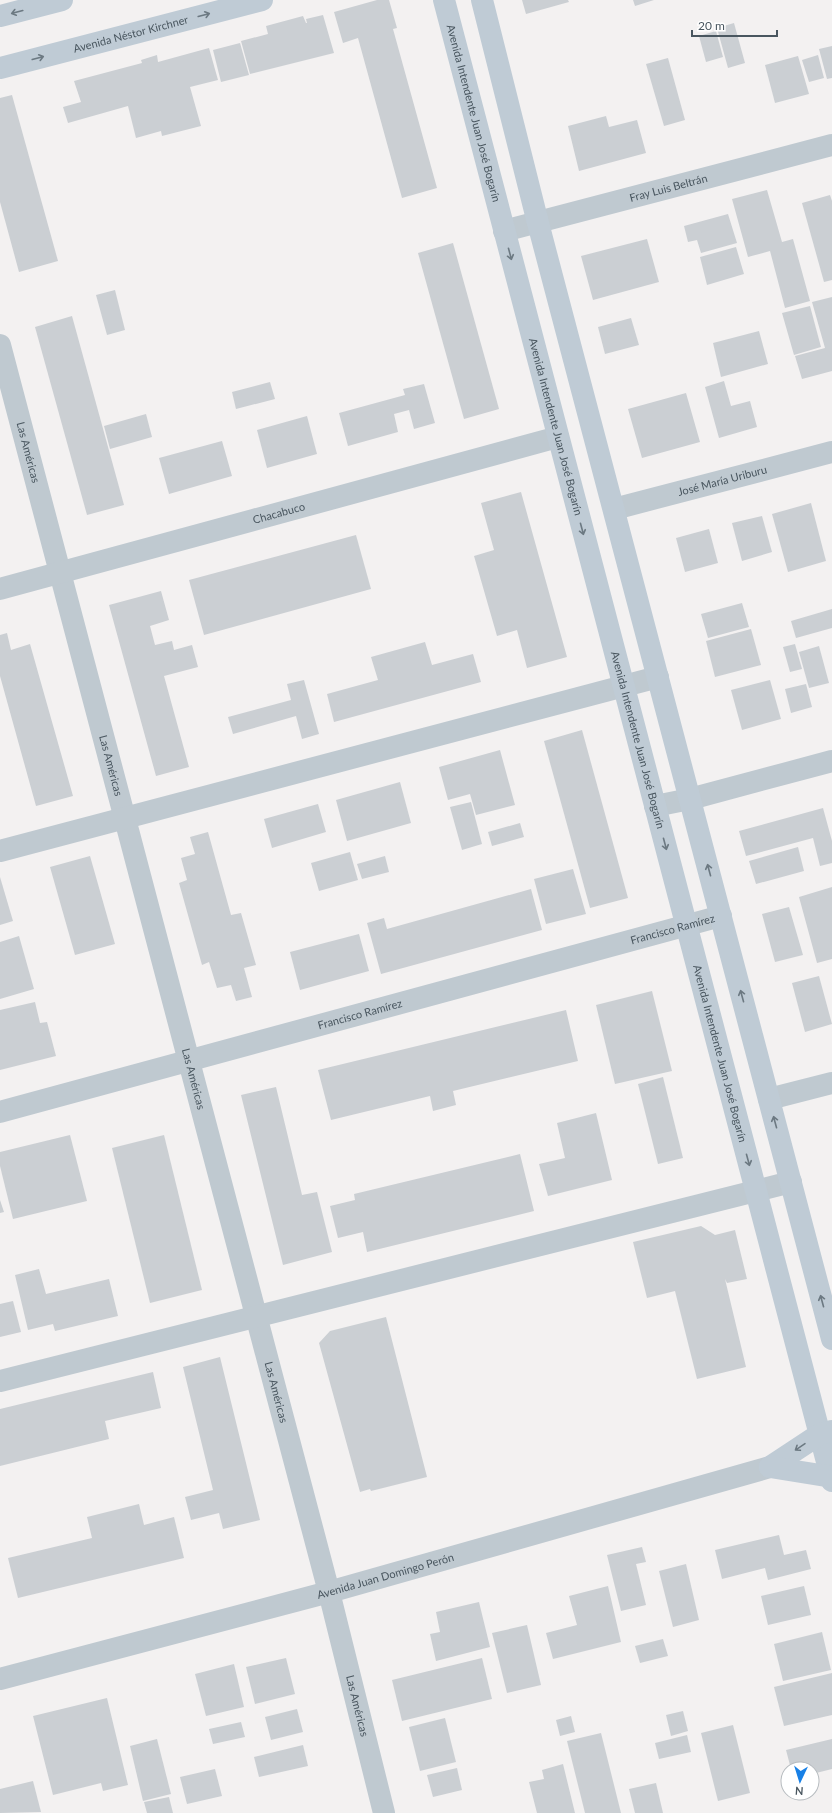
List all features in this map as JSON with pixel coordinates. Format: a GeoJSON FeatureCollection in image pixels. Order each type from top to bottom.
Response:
{"type":"FeatureCollection","features":[{"type":"Feature","properties":{"kind":"street"},"geometry":{"type":"LineString","coordinates":[[0,16],[62,0]]}},
{"type":"Feature","properties":{"kind":"street","name":"Avenida Néstor Kirchner"},"geometry":{"type":"LineString","coordinates":[[0,68],[262,0]]}},
{"type":"Feature","properties":{"kind":"street","name":"Avenida Intendente Juan José Bogarín"},"geometry":{"type":"LineString","coordinates":[[444,0],[756,1191],[826,1432],[832,1478]]}},
{"type":"Feature","properties":{"kind":"street"},"geometry":{"type":"LineString","coordinates":[[482,0],[538,223],[832,1339]]}},
{"type":"Feature","properties":{"kind":"street","name":"Fray Luis Beltrán"},"geometry":{"type":"LineString","coordinates":[[504,231],[832,145]]}},
{"type":"Feature","properties":{"kind":"street","name":"Las Américas"},"geometry":{"type":"LineString","coordinates":[[0,345],[329,1592],[384,1813]]}},
{"type":"Feature","properties":{"kind":"street","name":"Chacabuco"},"geometry":{"type":"LineString","coordinates":[[0,588],[61,573],[558,437]]}},
{"type":"Feature","properties":{"kind":"street","name":"José María Uriburu"},"geometry":{"type":"LineString","coordinates":[[614,509],[832,452]]}},
{"type":"Feature","properties":{"kind":"street"},"geometry":{"type":"LineString","coordinates":[[0,851],[658,677]]}},
{"type":"Feature","properties":{"kind":"street"},"geometry":{"type":"LineString","coordinates":[[655,806],[690,799],[832,762]]}},
{"type":"Feature","properties":{"kind":"street","name":"Francisco Ramírez"},"geometry":{"type":"LineString","coordinates":[[0,1112],[721,916]]}},
{"type":"Feature","properties":{"kind":"street"},"geometry":{"type":"LineString","coordinates":[[769,1100],[832,1083]]}},
{"type":"Feature","properties":{"kind":"street"},"geometry":{"type":"LineString","coordinates":[[0,1381],[791,1182]]}},
{"type":"Feature","properties":{"kind":"street","name":"Avenida Juan Domingo Perón"},"geometry":{"type":"LineString","coordinates":[[0,1679],[329,1592],[770,1467],[826,1432]]}},
{"type":"Feature","properties":{"kind":"street","name":"Avenida Juan Domingo Perón"},"geometry":{"type":"LineString","coordinates":[[770,1467],[832,1478]]}},
{"type":"Feature","properties":{"kind":"building"},"geometry":{"type":"Polygon","coordinates":[[[377,0],[389,0],[397,28],[393,29],[437,188],[402,198],[358,38],[343,43],[334,12],[377,0]]]}},
{"type":"Feature","properties":{"kind":"building"},"geometry":{"type":"Polygon","coordinates":[[[522,0],[568,0],[569,2],[526,14],[522,0]]]}},
{"type":"Feature","properties":{"kind":"building"},"geometry":{"type":"Polygon","coordinates":[[[633,0],[654,0],[635,6],[633,0]]]}},
{"type":"Feature","properties":{"kind":"building"},"geometry":{"type":"Polygon","coordinates":[[[323,15],[334,53],[250,74],[241,41],[268,34],[266,26],[303,16],[307,23],[306,19],[323,15]]]}},
{"type":"Feature","properties":{"kind":"building"},"geometry":{"type":"Polygon","coordinates":[[[734,23],[745,63],[728,68],[717,28],[734,23]]]}},
{"type":"Feature","properties":{"kind":"building"},"geometry":{"type":"Polygon","coordinates":[[[716,31],[723,57],[706,62],[699,36],[716,31]]]}},
{"type":"Feature","properties":{"kind":"building"},"geometry":{"type":"Polygon","coordinates":[[[240,43],[249,75],[221,82],[213,50],[240,43]]]}},
{"type":"Feature","properties":{"kind":"building"},"geometry":{"type":"Polygon","coordinates":[[[832,46],[832,78],[827,79],[819,49],[832,46]]]}},
{"type":"Feature","properties":{"kind":"building"},"geometry":{"type":"Polygon","coordinates":[[[209,48],[218,80],[190,87],[201,126],[162,136],[161,131],[136,138],[128,106],[68,123],[63,107],[81,102],[74,81],[142,63],[141,60],[157,55],[158,62],[209,48]]]}},
{"type":"Feature","properties":{"kind":"building"},"geometry":{"type":"Polygon","coordinates":[[[818,55],[824,78],[809,82],[802,60],[818,55]]]}},
{"type":"Feature","properties":{"kind":"building"},"geometry":{"type":"Polygon","coordinates":[[[798,56],[809,94],[775,103],[765,65],[798,56]]]}},
{"type":"Feature","properties":{"kind":"building"},"geometry":{"type":"Polygon","coordinates":[[[668,58],[685,120],[664,126],[646,64],[668,58]]]}},
{"type":"Feature","properties":{"kind":"building"},"geometry":{"type":"Polygon","coordinates":[[[12,95],[58,261],[19,272],[0,202],[0,98],[12,95]]]}},
{"type":"Feature","properties":{"kind":"building"},"geometry":{"type":"Polygon","coordinates":[[[606,116],[609,127],[637,120],[646,153],[579,171],[568,126],[606,116]]]}},
{"type":"Feature","properties":{"kind":"building"},"geometry":{"type":"Polygon","coordinates":[[[767,190],[782,242],[793,239],[810,301],[785,308],[770,251],[748,257],[732,199],[767,190]]]}},
{"type":"Feature","properties":{"kind":"building"},"geometry":{"type":"Polygon","coordinates":[[[830,195],[832,201],[832,280],[824,282],[802,203],[830,195]]]}},
{"type":"Feature","properties":{"kind":"building"},"geometry":{"type":"Polygon","coordinates":[[[728,214],[737,243],[701,253],[697,240],[688,242],[684,226],[728,214]]]}},
{"type":"Feature","properties":{"kind":"building"},"geometry":{"type":"Polygon","coordinates":[[[647,239],[659,282],[593,300],[581,256],[647,239]]]}},
{"type":"Feature","properties":{"kind":"building"},"geometry":{"type":"Polygon","coordinates":[[[453,243],[499,409],[464,419],[418,253],[453,243]]]}},
{"type":"Feature","properties":{"kind":"building"},"geometry":{"type":"Polygon","coordinates":[[[736,247],[744,274],[707,285],[700,257],[736,247]]]}},
{"type":"Feature","properties":{"kind":"building"},"geometry":{"type":"Polygon","coordinates":[[[115,290],[125,330],[107,335],[96,295],[115,290]]]}},
{"type":"Feature","properties":{"kind":"building"},"geometry":{"type":"Polygon","coordinates":[[[832,297],[832,371],[802,379],[795,356],[825,348],[812,302],[832,297]]]}},
{"type":"Feature","properties":{"kind":"building"},"geometry":{"type":"Polygon","coordinates":[[[810,306],[821,347],[794,355],[782,313],[810,306]]]}},
{"type":"Feature","properties":{"kind":"building"},"geometry":{"type":"Polygon","coordinates":[[[72,316],[124,505],[87,515],[35,327],[72,316]]]}},
{"type":"Feature","properties":{"kind":"building"},"geometry":{"type":"Polygon","coordinates":[[[631,318],[639,345],[605,354],[598,327],[631,318]]]}},
{"type":"Feature","properties":{"kind":"building"},"geometry":{"type":"Polygon","coordinates":[[[759,331],[768,364],[721,377],[713,343],[759,331]]]}},
{"type":"Feature","properties":{"kind":"building"},"geometry":{"type":"Polygon","coordinates":[[[724,381],[731,406],[750,401],[757,427],[719,438],[705,387],[724,381]]]}},
{"type":"Feature","properties":{"kind":"building"},"geometry":{"type":"Polygon","coordinates":[[[270,382],[275,399],[236,409],[232,392],[270,382]]]}},
{"type":"Feature","properties":{"kind":"building"},"geometry":{"type":"Polygon","coordinates":[[[424,384],[435,423],[414,429],[409,410],[394,414],[398,432],[348,446],[339,413],[405,395],[403,389],[424,384]]]}},
{"type":"Feature","properties":{"kind":"building"},"geometry":{"type":"Polygon","coordinates":[[[686,393],[700,442],[642,458],[628,409],[686,393]]]}},
{"type":"Feature","properties":{"kind":"building"},"geometry":{"type":"Polygon","coordinates":[[[146,414],[152,437],[110,449],[104,426],[146,414]]]}},
{"type":"Feature","properties":{"kind":"building"},"geometry":{"type":"Polygon","coordinates":[[[307,416],[317,454],[267,468],[257,430],[307,416]]]}},
{"type":"Feature","properties":{"kind":"building"},"geometry":{"type":"Polygon","coordinates":[[[222,441],[232,476],[169,494],[159,458],[222,441]]]}},
{"type":"Feature","properties":{"kind":"building"},"geometry":{"type":"Polygon","coordinates":[[[521,492],[567,657],[527,668],[517,630],[497,636],[474,556],[494,550],[481,503],[521,492]]]}},
{"type":"Feature","properties":{"kind":"building"},"geometry":{"type":"Polygon","coordinates":[[[811,503],[826,561],[788,572],[772,514],[811,503]]]}},
{"type":"Feature","properties":{"kind":"building"},"geometry":{"type":"Polygon","coordinates":[[[762,516],[772,552],[742,561],[732,523],[762,516]]]}},
{"type":"Feature","properties":{"kind":"building"},"geometry":{"type":"Polygon","coordinates":[[[709,529],[718,563],[685,572],[676,538],[709,529]]]}},
{"type":"Feature","properties":{"kind":"building"},"geometry":{"type":"Polygon","coordinates":[[[356,535],[371,589],[204,635],[189,580],[356,535]]]}},
{"type":"Feature","properties":{"kind":"building"},"geometry":{"type":"Polygon","coordinates":[[[161,591],[169,620],[150,626],[155,645],[172,641],[174,650],[192,645],[198,667],[164,676],[189,767],[156,776],[109,605],[161,591]]]}},
{"type":"Feature","properties":{"kind":"building"},"geometry":{"type":"Polygon","coordinates":[[[742,603],[749,627],[708,638],[701,614],[742,603]]]}},
{"type":"Feature","properties":{"kind":"building"},"geometry":{"type":"Polygon","coordinates":[[[832,609],[832,628],[796,638],[791,621],[832,609]]]}},
{"type":"Feature","properties":{"kind":"building"},"geometry":{"type":"Polygon","coordinates":[[[751,629],[761,665],[715,677],[706,641],[751,629]]]}},
{"type":"Feature","properties":{"kind":"building"},"geometry":{"type":"Polygon","coordinates":[[[7,633],[11,650],[30,644],[73,796],[36,806],[0,676],[0,635],[7,633]]]}},
{"type":"Feature","properties":{"kind":"building"},"geometry":{"type":"Polygon","coordinates":[[[425,642],[432,665],[473,654],[481,682],[334,722],[327,694],[378,680],[371,657],[425,642]]]}},
{"type":"Feature","properties":{"kind":"building"},"geometry":{"type":"Polygon","coordinates":[[[795,644],[802,669],[790,672],[783,647],[795,644]]]}},
{"type":"Feature","properties":{"kind":"building"},"geometry":{"type":"Polygon","coordinates":[[[819,646],[829,683],[809,688],[799,652],[819,646]]]}},
{"type":"Feature","properties":{"kind":"building"},"geometry":{"type":"Polygon","coordinates":[[[304,680],[319,734],[302,739],[296,716],[233,734],[228,717],[291,700],[287,684],[304,680]]]}},
{"type":"Feature","properties":{"kind":"building"},"geometry":{"type":"Polygon","coordinates":[[[770,680],[781,719],[742,730],[731,690],[770,680]]]}},
{"type":"Feature","properties":{"kind":"building"},"geometry":{"type":"Polygon","coordinates":[[[806,684],[812,707],[791,713],[785,689],[806,684]]]}},
{"type":"Feature","properties":{"kind":"building"},"geometry":{"type":"Polygon","coordinates":[[[582,730],[628,898],[590,908],[544,741],[582,730]]]}},
{"type":"Feature","properties":{"kind":"building"},"geometry":{"type":"Polygon","coordinates":[[[500,750],[515,805],[476,815],[470,794],[448,800],[439,767],[500,750]]]}},
{"type":"Feature","properties":{"kind":"building"},"geometry":{"type":"Polygon","coordinates":[[[400,782],[411,823],[347,841],[336,800],[400,782]]]}},
{"type":"Feature","properties":{"kind":"building"},"geometry":{"type":"Polygon","coordinates":[[[471,802],[482,844],[462,850],[450,807],[471,802]]]}},
{"type":"Feature","properties":{"kind":"building"},"geometry":{"type":"Polygon","coordinates":[[[318,804],[326,832],[272,848],[264,819],[318,804]]]}},
{"type":"Feature","properties":{"kind":"building"},"geometry":{"type":"Polygon","coordinates":[[[823,808],[832,841],[832,863],[820,866],[813,838],[746,856],[739,831],[823,808]]]}},
{"type":"Feature","properties":{"kind":"building"},"geometry":{"type":"Polygon","coordinates":[[[520,823],[524,837],[492,846],[488,832],[520,823]]]}},
{"type":"Feature","properties":{"kind":"building"},"geometry":{"type":"Polygon","coordinates":[[[208,832],[231,915],[241,913],[256,965],[244,968],[252,997],[236,1001],[231,985],[217,988],[209,962],[202,965],[179,883],[187,880],[181,858],[195,854],[190,837],[208,832]]]}},
{"type":"Feature","properties":{"kind":"building"},"geometry":{"type":"Polygon","coordinates":[[[798,847],[804,871],[756,884],[749,861],[798,847]]]}},
{"type":"Feature","properties":{"kind":"building"},"geometry":{"type":"Polygon","coordinates":[[[350,852],[358,880],[319,891],[311,863],[350,852]]]}},
{"type":"Feature","properties":{"kind":"building"},"geometry":{"type":"Polygon","coordinates":[[[90,856],[115,944],[75,955],[50,867],[90,856]]]}},
{"type":"Feature","properties":{"kind":"building"},"geometry":{"type":"Polygon","coordinates":[[[385,856],[389,872],[362,879],[357,864],[385,856]]]}},
{"type":"Feature","properties":{"kind":"building"},"geometry":{"type":"Polygon","coordinates":[[[573,869],[586,914],[546,924],[534,879],[573,869]]]}},
{"type":"Feature","properties":{"kind":"building"},"geometry":{"type":"Polygon","coordinates":[[[0,877],[13,921],[0,925],[0,877]]]}},
{"type":"Feature","properties":{"kind":"building"},"geometry":{"type":"Polygon","coordinates":[[[832,887],[832,959],[817,963],[799,897],[832,887]]]}},
{"type":"Feature","properties":{"kind":"building"},"geometry":{"type":"Polygon","coordinates":[[[531,889],[542,930],[381,974],[367,923],[384,918],[387,929],[531,889]]]}},
{"type":"Feature","properties":{"kind":"building"},"geometry":{"type":"Polygon","coordinates":[[[789,907],[803,955],[775,962],[762,914],[789,907]]]}},
{"type":"Feature","properties":{"kind":"building"},"geometry":{"type":"Polygon","coordinates":[[[359,934],[369,971],[300,990],[290,952],[359,934]]]}},
{"type":"Feature","properties":{"kind":"building"},"geometry":{"type":"Polygon","coordinates":[[[19,936],[34,989],[0,999],[0,942],[19,936]]]}},
{"type":"Feature","properties":{"kind":"building"},"geometry":{"type":"Polygon","coordinates":[[[819,976],[832,1024],[805,1032],[792,983],[819,976]]]}},
{"type":"Feature","properties":{"kind":"building"},"geometry":{"type":"Polygon","coordinates":[[[652,991],[672,1071],[615,1084],[596,1005],[652,991]]]}},
{"type":"Feature","properties":{"kind":"building"},"geometry":{"type":"Polygon","coordinates":[[[35,1002],[40,1023],[47,1022],[56,1056],[0,1070],[0,1010],[35,1002]]]}},
{"type":"Feature","properties":{"kind":"building"},"geometry":{"type":"Polygon","coordinates":[[[566,1010],[578,1061],[453,1091],[456,1105],[433,1111],[430,1096],[331,1120],[318,1070],[566,1010]]]}},
{"type":"Feature","properties":{"kind":"building"},"geometry":{"type":"Polygon","coordinates":[[[663,1077],[683,1158],[658,1164],[638,1084],[663,1077]]]}},
{"type":"Feature","properties":{"kind":"building"},"geometry":{"type":"Polygon","coordinates":[[[276,1087],[302,1195],[317,1192],[332,1252],[283,1265],[241,1095],[276,1087]]]}},
{"type":"Feature","properties":{"kind":"building"},"geometry":{"type":"Polygon","coordinates":[[[596,1113],[612,1180],[548,1196],[539,1164],[565,1158],[557,1123],[596,1113]]]}},
{"type":"Feature","properties":{"kind":"building"},"geometry":{"type":"Polygon","coordinates":[[[70,1135],[87,1201],[13,1219],[0,1166],[0,1152],[70,1135]]]}},
{"type":"Feature","properties":{"kind":"building"},"geometry":{"type":"Polygon","coordinates":[[[164,1135],[202,1290],[150,1303],[112,1148],[164,1135]]]}},
{"type":"Feature","properties":{"kind":"building"},"geometry":{"type":"Polygon","coordinates":[[[520,1154],[534,1211],[367,1252],[363,1232],[338,1238],[330,1206],[355,1200],[354,1194],[520,1154]]]}},
{"type":"Feature","properties":{"kind":"building"},"geometry":{"type":"Polygon","coordinates":[[[0,1200],[4,1212],[0,1213],[0,1200]]]}},
{"type":"Feature","properties":{"kind":"building"},"geometry":{"type":"Polygon","coordinates":[[[701,1226],[715,1235],[735,1230],[747,1279],[727,1283],[725,1279],[746,1367],[697,1379],[675,1291],[647,1298],[633,1242],[701,1226]]]}},
{"type":"Feature","properties":{"kind":"building"},"geometry":{"type":"Polygon","coordinates":[[[39,1269],[46,1294],[109,1279],[118,1316],[55,1331],[53,1324],[28,1330],[15,1275],[39,1269]]]}},
{"type":"Feature","properties":{"kind":"building"},"geometry":{"type":"Polygon","coordinates":[[[13,1301],[21,1332],[0,1337],[0,1304],[13,1301]]]}},
{"type":"Feature","properties":{"kind":"building"},"geometry":{"type":"Polygon","coordinates":[[[386,1317],[427,1477],[371,1491],[370,1489],[360,1492],[319,1343],[330,1331],[386,1317]]]}},
{"type":"Feature","properties":{"kind":"building"},"geometry":{"type":"Polygon","coordinates":[[[220,1357],[260,1520],[223,1529],[219,1513],[191,1520],[185,1497],[213,1490],[183,1367],[220,1357]]]}},
{"type":"Feature","properties":{"kind":"building"},"geometry":{"type":"Polygon","coordinates":[[[153,1372],[161,1408],[105,1421],[109,1439],[0,1466],[0,1409],[153,1372]]]}},
{"type":"Feature","properties":{"kind":"building"},"geometry":{"type":"Polygon","coordinates":[[[139,1504],[144,1525],[174,1517],[184,1558],[18,1598],[8,1558],[92,1538],[87,1517],[139,1504]]]}},
{"type":"Feature","properties":{"kind":"building"},"geometry":{"type":"Polygon","coordinates":[[[779,1535],[784,1555],[806,1550],[811,1569],[768,1580],[765,1568],[722,1579],[715,1550],[779,1535]]]}},
{"type":"Feature","properties":{"kind":"building"},"geometry":{"type":"Polygon","coordinates":[[[642,1547],[646,1562],[636,1564],[646,1605],[621,1611],[607,1555],[642,1547]]]}},
{"type":"Feature","properties":{"kind":"building"},"geometry":{"type":"Polygon","coordinates":[[[686,1564],[699,1620],[673,1627],[659,1571],[686,1564]]]}},
{"type":"Feature","properties":{"kind":"building"},"geometry":{"type":"Polygon","coordinates":[[[608,1586],[621,1642],[553,1659],[546,1633],[577,1625],[569,1596],[608,1586]]]}},
{"type":"Feature","properties":{"kind":"building"},"geometry":{"type":"Polygon","coordinates":[[[804,1586],[811,1615],[768,1625],[761,1596],[804,1586]]]}},
{"type":"Feature","properties":{"kind":"building"},"geometry":{"type":"Polygon","coordinates":[[[479,1602],[490,1647],[436,1661],[430,1634],[440,1632],[436,1612],[479,1602]]]}},
{"type":"Feature","properties":{"kind":"building"},"geometry":{"type":"Polygon","coordinates":[[[527,1625],[541,1685],[507,1693],[492,1633],[527,1625]]]}},
{"type":"Feature","properties":{"kind":"building"},"geometry":{"type":"Polygon","coordinates":[[[822,1632],[831,1670],[783,1681],[774,1644],[822,1632]]]}},
{"type":"Feature","properties":{"kind":"building"},"geometry":{"type":"Polygon","coordinates":[[[663,1639],[668,1656],[640,1663],[635,1646],[663,1639]]]}},
{"type":"Feature","properties":{"kind":"building"},"geometry":{"type":"Polygon","coordinates":[[[286,1658],[295,1694],[255,1704],[246,1667],[286,1658]]]}},
{"type":"Feature","properties":{"kind":"building"},"geometry":{"type":"Polygon","coordinates":[[[482,1658],[492,1699],[402,1721],[392,1680],[482,1658]]]}},
{"type":"Feature","properties":{"kind":"building"},"geometry":{"type":"Polygon","coordinates":[[[234,1664],[244,1707],[206,1716],[195,1674],[234,1664]]]}},
{"type":"Feature","properties":{"kind":"building"},"geometry":{"type":"Polygon","coordinates":[[[832,1673],[832,1715],[784,1726],[774,1687],[832,1673]]]}},
{"type":"Feature","properties":{"kind":"building"},"geometry":{"type":"Polygon","coordinates":[[[107,1698],[128,1785],[103,1791],[101,1783],[53,1795],[33,1716],[107,1698]]]}},
{"type":"Feature","properties":{"kind":"building"},"geometry":{"type":"Polygon","coordinates":[[[297,1709],[303,1732],[271,1740],[265,1717],[297,1709]]]}},
{"type":"Feature","properties":{"kind":"building"},"geometry":{"type":"Polygon","coordinates":[[[683,1711],[688,1731],[671,1736],[666,1715],[683,1711]]]}},
{"type":"Feature","properties":{"kind":"building"},"geometry":{"type":"Polygon","coordinates":[[[571,1716],[575,1732],[560,1736],[556,1720],[571,1716]]]}},
{"type":"Feature","properties":{"kind":"building"},"geometry":{"type":"Polygon","coordinates":[[[445,1718],[456,1762],[420,1771],[409,1727],[445,1718]]]}},
{"type":"Feature","properties":{"kind":"building"},"geometry":{"type":"Polygon","coordinates":[[[241,1722],[245,1737],[213,1744],[209,1729],[241,1722]]]}},
{"type":"Feature","properties":{"kind":"building"},"geometry":{"type":"Polygon","coordinates":[[[733,1725],[750,1793],[718,1801],[701,1733],[733,1725]]]}},
{"type":"Feature","properties":{"kind":"building"},"geometry":{"type":"Polygon","coordinates":[[[601,1733],[621,1813],[585,1813],[567,1741],[601,1733]]]}},
{"type":"Feature","properties":{"kind":"building"},"geometry":{"type":"Polygon","coordinates":[[[687,1735],[691,1752],[659,1759],[655,1743],[687,1735]]]}},
{"type":"Feature","properties":{"kind":"building"},"geometry":{"type":"Polygon","coordinates":[[[157,1739],[171,1794],[143,1801],[130,1746],[157,1739]]]}},
{"type":"Feature","properties":{"kind":"building"},"geometry":{"type":"Polygon","coordinates":[[[832,1739],[832,1769],[820,1772],[820,1761],[789,1761],[786,1750],[832,1739]]]}},
{"type":"Feature","properties":{"kind":"building"},"geometry":{"type":"Polygon","coordinates":[[[303,1745],[308,1766],[259,1777],[254,1757],[303,1745]]]}},
{"type":"Feature","properties":{"kind":"building"},"geometry":{"type":"Polygon","coordinates":[[[563,1764],[575,1813],[537,1813],[529,1782],[544,1779],[542,1770],[563,1764]]]}},
{"type":"Feature","properties":{"kind":"building"},"geometry":{"type":"Polygon","coordinates":[[[457,1768],[462,1790],[433,1797],[427,1775],[457,1768]]]}},
{"type":"Feature","properties":{"kind":"building"},"geometry":{"type":"Polygon","coordinates":[[[215,1769],[222,1796],[187,1804],[180,1777],[215,1769]]]}},
{"type":"Feature","properties":{"kind":"building"},"geometry":{"type":"Polygon","coordinates":[[[33,1781],[41,1812],[0,1813],[0,1789],[33,1781]]]}},
{"type":"Feature","properties":{"kind":"building"},"geometry":{"type":"Polygon","coordinates":[[[656,1783],[663,1813],[635,1813],[629,1789],[656,1783]]]}},
{"type":"Feature","properties":{"kind":"building"},"geometry":{"type":"Polygon","coordinates":[[[169,1797],[173,1813],[147,1813],[144,1802],[169,1797]]]}}]}
